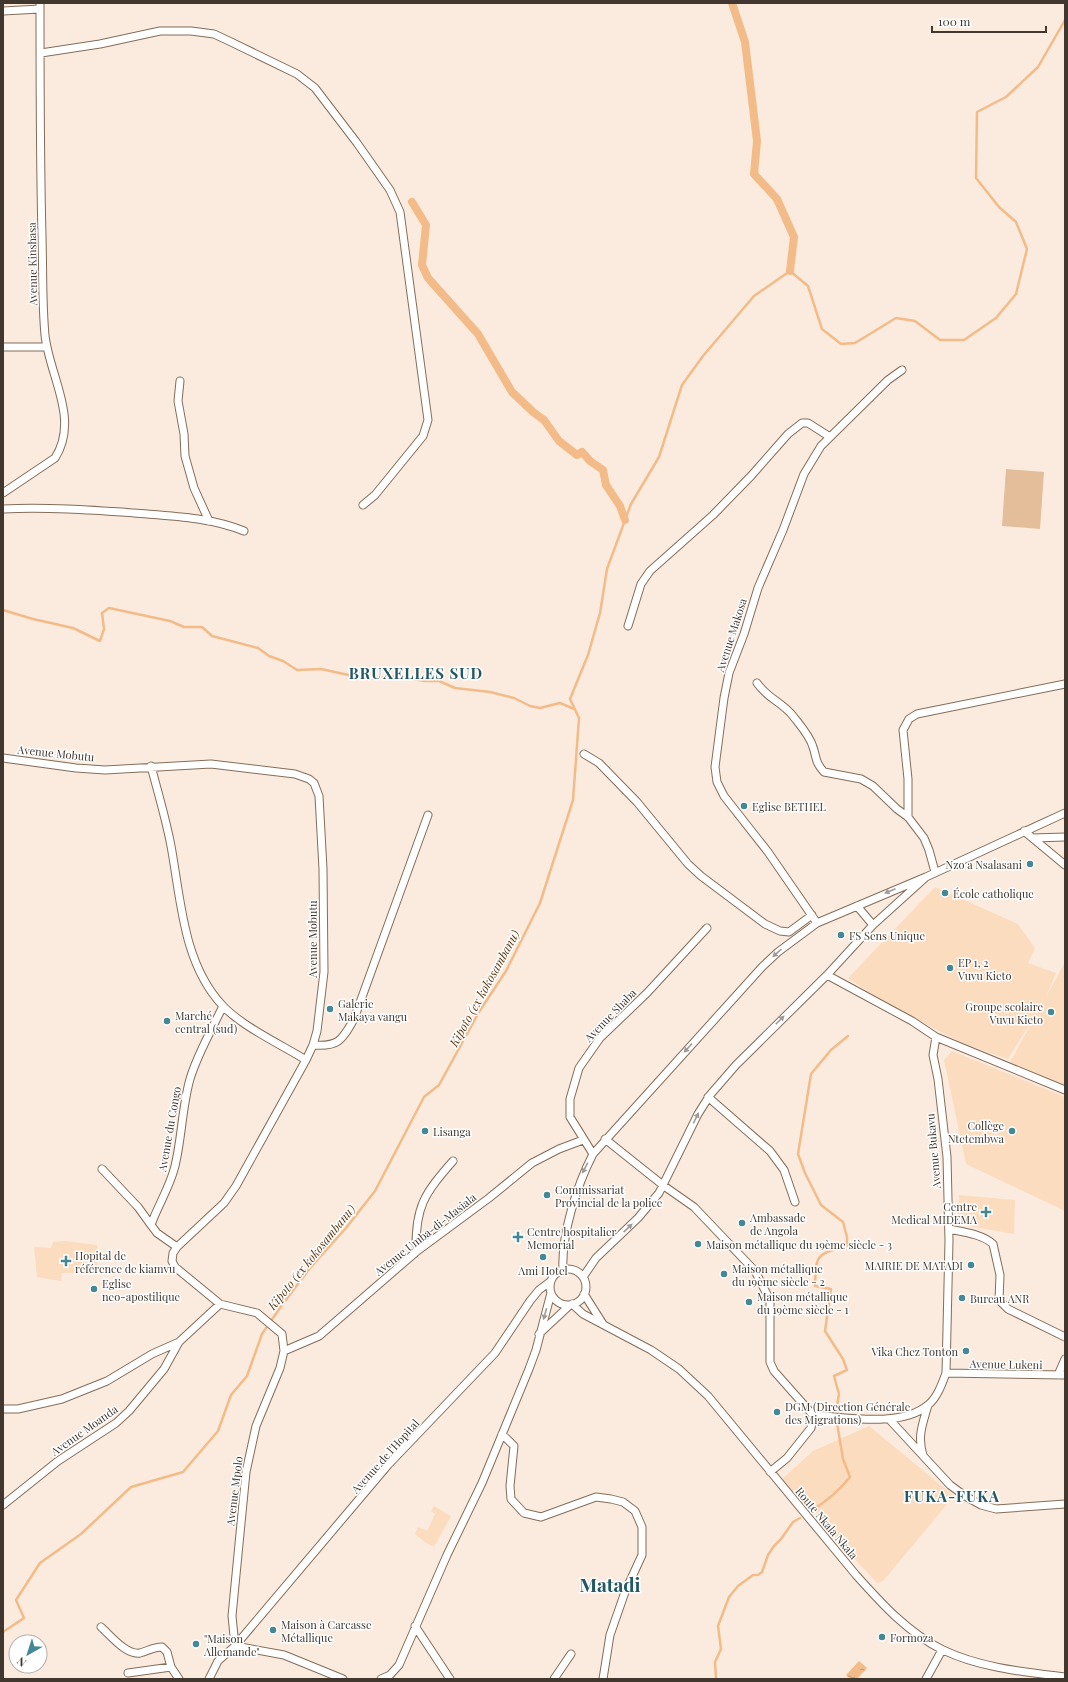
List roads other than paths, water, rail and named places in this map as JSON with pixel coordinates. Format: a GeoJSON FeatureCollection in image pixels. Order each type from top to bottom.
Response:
{"type":"FeatureCollection","features":[{"type":"Feature","properties":{"kind":"street"},"geometry":{"type":"LineString","coordinates":[[3,11],[40,6]]}},
{"type":"Feature","properties":{"kind":"street","name":"Avenue Kinshasa"},"geometry":{"type":"LineString","coordinates":[[3,493],[55,458],[60,450],[65,426],[62,405],[45,336],[40,164],[40,6]]}},
{"type":"Feature","properties":{"kind":"street"},"geometry":{"type":"LineString","coordinates":[[41,53],[100,44],[160,31],[191,31],[214,34],[296,74],[315,88],[357,143],[390,190],[400,212],[428,420],[422,436],[375,495],[363,505]]}},
{"type":"Feature","properties":{"kind":"street"},"geometry":{"type":"LineString","coordinates":[[3,347],[47,347]]}},
{"type":"Feature","properties":{"kind":"street","name":"Avenue Makosa"},"geometry":{"type":"LineString","coordinates":[[817,923],[768,852],[724,796],[717,782],[715,767],[724,698],[729,673],[744,634],[758,588],[783,530],[804,474],[814,455],[830,437],[888,380],[902,370]]}},
{"type":"Feature","properties":{"kind":"street"},"geometry":{"type":"LineString","coordinates":[[180,381],[178,401],[184,434],[185,456],[194,488],[209,521]]}},
{"type":"Feature","properties":{"kind":"street"},"geometry":{"type":"LineString","coordinates":[[628,626],[641,584],[650,572],[713,515],[751,476],[788,434],[802,423],[808,423],[830,437]]}},
{"type":"Feature","properties":{"kind":"street"},"geometry":{"type":"LineString","coordinates":[[3,509],[44,507],[209,521],[224,523],[244,531]]}},
{"type":"Feature","properties":{"kind":"street"},"geometry":{"type":"LineString","coordinates":[[757,683],[764,693],[792,714],[808,737],[813,747],[815,759],[824,772],[861,779],[873,786],[897,809],[908,817],[924,838],[935,872]]}},
{"type":"Feature","properties":{"kind":"street"},"geometry":{"type":"LineString","coordinates":[[908,817],[908,779],[903,730],[909,719],[916,714],[1065,684]]}},
{"type":"Feature","properties":{"kind":"street"},"geometry":{"type":"LineString","coordinates":[[584,754],[599,763],[637,802],[688,864],[712,885],[765,924],[780,931],[789,932],[812,915]]}},
{"type":"Feature","properties":{"kind":"street","name":"Avenue Mobutu"},"geometry":{"type":"LineString","coordinates":[[3,758],[76,768],[105,770],[151,766],[211,764],[295,774],[309,779],[314,783],[319,796],[321,823],[324,972],[322,1002],[313,1045],[236,1186],[224,1203],[177,1247]]}},
{"type":"Feature","properties":{"kind":"street"},"geometry":{"type":"LineString","coordinates":[[151,766],[171,846],[174,871],[194,960],[204,980],[222,1006],[240,1020],[306,1060]]}},
{"type":"Feature","properties":{"kind":"street"},"geometry":{"type":"LineString","coordinates":[[563,1270],[562,1252],[565,1239],[582,1176],[592,1154],[762,967],[778,952],[817,923],[926,877],[1065,813]]}},
{"type":"Feature","properties":{"kind":"street"},"geometry":{"type":"LineString","coordinates":[[313,1045],[329,1046],[344,1036],[354,1019],[428,815]]}},
{"type":"Feature","properties":{"kind":"street"},"geometry":{"type":"LineString","coordinates":[[1024,831],[1065,865]]}},
{"type":"Feature","properties":{"kind":"street"},"geometry":{"type":"LineString","coordinates":[[1033,838],[1065,837]]}},
{"type":"Feature","properties":{"kind":"street"},"geometry":{"type":"LineString","coordinates":[[583,1277],[596,1258],[649,1208],[664,1186],[698,1114],[708,1097],[736,1065],[827,975],[874,925],[926,877]]}},
{"type":"Feature","properties":{"kind":"street"},"geometry":{"type":"LineString","coordinates":[[857,906],[874,925]]}},
{"type":"Feature","properties":{"kind":"street","name":"Avenue Shaba"},"geometry":{"type":"LineString","coordinates":[[592,1154],[570,1117],[568,1110],[576,1075],[586,1056],[600,1038],[646,993],[707,928]]}},
{"type":"Feature","properties":{"kind":"street"},"geometry":{"type":"LineString","coordinates":[[827,975],[912,1021],[936,1037],[1065,1090]]}},
{"type":"Feature","properties":{"kind":"street","name":"Avenue du Congo"},"geometry":{"type":"LineString","coordinates":[[151,1225],[159,1202],[170,1184],[175,1165],[185,1098],[190,1077],[222,1006]]}},
{"type":"Feature","properties":{"kind":"street","name":"Avenue Bukavu"},"geometry":{"type":"LineString","coordinates":[[813,1415],[889,1419],[913,1414],[928,1405],[938,1392],[946,1373],[949,1229],[947,1156],[938,1079],[932,1055],[936,1037]]}},
{"type":"Feature","properties":{"kind":"street"},"geometry":{"type":"LineString","coordinates":[[708,1097],[770,1151],[784,1170],[795,1202]]}},
{"type":"Feature","properties":{"kind":"street"},"geometry":{"type":"LineString","coordinates":[[605,1138],[664,1186],[694,1207],[755,1271],[770,1300],[770,1362],[774,1371],[813,1415],[811,1428],[787,1458],[770,1472]]}},
{"type":"Feature","properties":{"kind":"street","name":"Avenue Umba-di-Masiala"},"geometry":{"type":"LineString","coordinates":[[284,1351],[319,1336],[416,1252],[483,1203],[532,1163],[559,1149],[583,1140]]}},
{"type":"Feature","properties":{"kind":"street"},"geometry":{"type":"LineString","coordinates":[[416,1252],[417,1223],[422,1204],[430,1188],[453,1161]]}},
{"type":"Feature","properties":{"kind":"street"},"geometry":{"type":"LineString","coordinates":[[3,1410],[38,1405],[86,1391],[107,1381],[152,1354],[179,1342],[220,1304],[175,1267],[172,1261],[173,1253],[177,1247],[157,1233],[138,1207],[102,1169]]}},
{"type":"Feature","properties":{"kind":"street"},"geometry":{"type":"LineString","coordinates":[[949,1229],[973,1234],[990,1241],[993,1244],[1000,1275],[1000,1303],[1008,1309],[1065,1337]]}},
{"type":"Feature","properties":{"kind":"street"},"geometry":{"type":"LineString","coordinates":[[382,1679],[390,1675],[399,1665],[482,1483],[534,1356],[539,1335],[551,1293],[551,1281],[554,1276],[563,1270],[570,1269],[578,1272],[583,1277],[586,1289],[581,1300],[571,1305],[539,1335]]}},
{"type":"Feature","properties":{"kind":"street","name":"Avenue de l'Hopital"},"geometry":{"type":"LineString","coordinates":[[235,1646],[388,1465],[495,1353],[530,1301],[539,1290],[551,1281]]}},
{"type":"Feature","properties":{"kind":"street"},"geometry":{"type":"LineString","coordinates":[[551,1293],[558,1302],[571,1305]]}},
{"type":"Feature","properties":{"kind":"street"},"geometry":{"type":"LineString","coordinates":[[584,1294],[604,1324]]}},
{"type":"Feature","properties":{"kind":"street","name":"Avenue Mpolo"},"geometry":{"type":"LineString","coordinates":[[220,1304],[257,1313],[282,1334],[284,1351],[280,1368],[256,1426],[246,1472],[232,1616],[235,1646]]}},
{"type":"Feature","properties":{"kind":"street","name":"Route Nkala Nkala"},"geometry":{"type":"LineString","coordinates":[[571,1305],[578,1312],[604,1324],[651,1350],[679,1368],[708,1396],[879,1601],[907,1627],[942,1650],[976,1663],[1009,1670],[1065,1677]]}},
{"type":"Feature","properties":{"kind":"street","name":"Avenue Moanda"},"geometry":{"type":"LineString","coordinates":[[3,1505],[58,1461],[116,1423],[129,1411],[164,1369],[179,1342]]}},
{"type":"Feature","properties":{"kind":"street"},"geometry":{"type":"LineString","coordinates":[[1061,1375],[1065,1359]]}},
{"type":"Feature","properties":{"kind":"street","name":"Avenue Lukeni"},"geometry":{"type":"LineString","coordinates":[[946,1373],[1061,1375]]}},
{"type":"Feature","properties":{"kind":"street"},"geometry":{"type":"LineString","coordinates":[[925,1459],[920,1443],[921,1428],[928,1405]]}},
{"type":"Feature","properties":{"kind":"street"},"geometry":{"type":"LineString","coordinates":[[889,1419],[950,1485],[981,1505],[996,1509],[1065,1504]]}},
{"type":"Feature","properties":{"kind":"street"},"geometry":{"type":"LineString","coordinates":[[502,1434],[514,1446],[510,1486],[511,1499],[524,1513],[541,1517],[596,1497],[623,1502],[635,1511],[642,1527],[642,1555],[625,1592],[610,1635],[603,1679]]}},
{"type":"Feature","properties":{"kind":"street"},"geometry":{"type":"LineString","coordinates":[[416,1626],[450,1679]]}},
{"type":"Feature","properties":{"kind":"street"},"geometry":{"type":"LineString","coordinates":[[101,1627],[127,1650],[136,1653],[154,1647],[162,1647],[167,1652],[171,1667],[178,1679]]}},
{"type":"Feature","properties":{"kind":"street"},"geometry":{"type":"LineString","coordinates":[[209,1679],[218,1661],[235,1646],[284,1655],[343,1679]]}},
{"type":"Feature","properties":{"kind":"street"},"geometry":{"type":"LineString","coordinates":[[926,1679],[942,1650]]}},
{"type":"Feature","properties":{"kind":"street"},"geometry":{"type":"LineString","coordinates":[[554,1679],[571,1654]]}},
{"type":"Feature","properties":{"kind":"street"},"geometry":{"type":"LineString","coordinates":[[128,1673],[171,1667]]}},
{"type":"Feature","properties":{"kind":"water"},"geometry":{"type":"Polygon","coordinates":[[[859,1661],[867,1668],[857,1679],[850,1679],[846,1675],[859,1661]]]}},
{"type":"Feature","properties":{"kind":"waterway"},"geometry":{"type":"LineString","coordinates":[[732,3],[745,42],[757,141],[754,174],[777,199],[794,237],[790,271]]}},
{"type":"Feature","properties":{"kind":"waterway","name":"Kipoto (ex kokosambanu)"},"geometry":{"type":"LineString","coordinates":[[3,1632],[24,1618],[16,1600],[40,1563],[81,1534],[131,1487],[183,1472],[218,1431],[231,1395],[247,1376],[262,1334],[310,1268],[346,1228],[375,1191],[424,1097],[439,1085],[479,1012],[506,971],[540,903],[573,800],[579,718],[570,699],[588,655],[600,613],[607,569],[631,504],[659,457],[682,385],[703,356],[754,296],[790,271],[808,286],[822,329],[841,344],[855,343],[896,318],[915,321],[940,340],[964,340],[996,318],[1016,294],[1027,249],[1016,222],[999,207],[976,178],[977,112],[1006,97],[1038,67],[1065,20]]}},
{"type":"Feature","properties":{"kind":"waterway"},"geometry":{"type":"LineString","coordinates":[[412,202],[426,225],[422,265],[428,278],[478,334],[512,392],[533,412],[544,420],[559,441],[577,455],[582,452],[590,461],[603,470],[606,485],[620,506],[625,520]]}},
{"type":"Feature","properties":{"kind":"waterway"},"geometry":{"type":"LineString","coordinates":[[3,610],[33,619],[73,628],[100,641],[104,629],[102,613],[109,608],[170,621],[184,627],[202,627],[212,636],[258,648],[269,656],[283,661],[297,670],[321,669],[367,679],[397,676],[424,681],[439,681],[455,688],[490,692],[514,698],[530,706],[540,708],[560,703],[574,709]]}},
{"type":"Feature","properties":{"kind":"waterway"},"geometry":{"type":"LineString","coordinates":[[836,1412],[839,1394],[834,1376],[847,1370],[843,1359],[825,1331],[831,1289],[815,1286],[815,1275],[820,1257],[829,1251],[847,1246],[847,1237],[843,1222],[821,1205],[805,1173],[798,1154],[811,1074],[831,1050],[848,1036]]}},
{"type":"Feature","properties":{"kind":"waterway"},"geometry":{"type":"LineString","coordinates":[[811,1511],[832,1496],[850,1477],[843,1459],[837,1423]]}},
{"type":"Feature","properties":{"kind":"waterway"},"geometry":{"type":"LineString","coordinates":[[716,1679],[715,1662],[721,1649],[718,1626],[729,1597],[738,1586],[753,1575],[758,1575],[762,1572],[768,1555],[774,1546],[793,1522],[800,1518]]}},
{"type":"Feature","properties":{"kind":"place","name":"Eglise BETHEL"},"geometry":{"type":"Point","coordinates":[744,806]}},
{"type":"Feature","properties":{"kind":"place","name":"Nzo a Nsalasani"},"geometry":{"type":"Point","coordinates":[1030,864]}},
{"type":"Feature","properties":{"kind":"place","name":"École catholique"},"geometry":{"type":"Point","coordinates":[945,893]}},
{"type":"Feature","properties":{"kind":"place","name":"FS Sens Unique"},"geometry":{"type":"Point","coordinates":[841,935]}},
{"type":"Feature","properties":{"kind":"place","name":"EP 1, 2 Vuvu Kieto"},"geometry":{"type":"Point","coordinates":[950,968]}},
{"type":"Feature","properties":{"kind":"place","name":"Galerie Makaya vangu"},"geometry":{"type":"Point","coordinates":[330,1009]}},
{"type":"Feature","properties":{"kind":"place","name":"Groupe scolaire Vuvu Kieto"},"geometry":{"type":"Point","coordinates":[1051,1012]}},
{"type":"Feature","properties":{"kind":"place","name":"Marché central (sud)"},"geometry":{"type":"Point","coordinates":[167,1021]}},
{"type":"Feature","properties":{"kind":"place","name":"Lisanga"},"geometry":{"type":"Point","coordinates":[425,1131]}},
{"type":"Feature","properties":{"kind":"place","name":"Collège Ntetembwa"},"geometry":{"type":"Point","coordinates":[1012,1131]}},
{"type":"Feature","properties":{"kind":"place","name":"Commissariat Provincial de la police"},"geometry":{"type":"Point","coordinates":[547,1195]}},
{"type":"Feature","properties":{"kind":"place","name":"Centre Medical MIDEMA"},"geometry":{"type":"Point","coordinates":[986,1212]}},
{"type":"Feature","properties":{"kind":"place","name":"Ambassade de Angola"},"geometry":{"type":"Point","coordinates":[742,1223]}},
{"type":"Feature","properties":{"kind":"place","name":"Centre hospitalier Memorial"},"geometry":{"type":"Point","coordinates":[518,1237]}},
{"type":"Feature","properties":{"kind":"place","name":"Maison métallique du 19ème siècle - 3"},"geometry":{"type":"Point","coordinates":[698,1244]}},
{"type":"Feature","properties":{"kind":"place","name":"Ami Hotel"},"geometry":{"type":"Point","coordinates":[543,1257]}},
{"type":"Feature","properties":{"kind":"place","name":"Hopital de référence de kiamvu"},"geometry":{"type":"Point","coordinates":[66,1261]}},
{"type":"Feature","properties":{"kind":"place","name":"MAIRIE DE MATADI"},"geometry":{"type":"Point","coordinates":[971,1265]}},
{"type":"Feature","properties":{"kind":"place","name":"Maison métallique du 19ème siècle - 2"},"geometry":{"type":"Point","coordinates":[724,1274]}},
{"type":"Feature","properties":{"kind":"place","name":"Eglise neo-apostilique"},"geometry":{"type":"Point","coordinates":[94,1289]}},
{"type":"Feature","properties":{"kind":"place","name":"Bureau ANR"},"geometry":{"type":"Point","coordinates":[962,1298]}},
{"type":"Feature","properties":{"kind":"place","name":"Maison métallique du 19ème siècle - 1"},"geometry":{"type":"Point","coordinates":[749,1302]}},
{"type":"Feature","properties":{"kind":"place","name":"Vika Chez Tonton"},"geometry":{"type":"Point","coordinates":[966,1351]}},
{"type":"Feature","properties":{"kind":"place","name":"DGM (Direction Générale des Migrations)"},"geometry":{"type":"Point","coordinates":[777,1412]}},
{"type":"Feature","properties":{"kind":"place","name":"Maison à Carcasse Métallique"},"geometry":{"type":"Point","coordinates":[273,1630]}},
{"type":"Feature","properties":{"kind":"place","name":"Formoza"},"geometry":{"type":"Point","coordinates":[882,1637]}},
{"type":"Feature","properties":{"kind":"place","name":"\"Maison Allemande\""},"geometry":{"type":"Point","coordinates":[196,1644]}},
{"type":"Feature","properties":{"kind":"district","name":"BRUXELLES SUD"},"geometry":{"type":"Point","coordinates":[416,673]}},
{"type":"Feature","properties":{"kind":"district","name":"FUKA-FUKA"},"geometry":{"type":"Point","coordinates":[952,1496]}},
{"type":"Feature","properties":{"kind":"district","name":"Matadi"},"geometry":{"type":"Point","coordinates":[610,1584]}}]}
